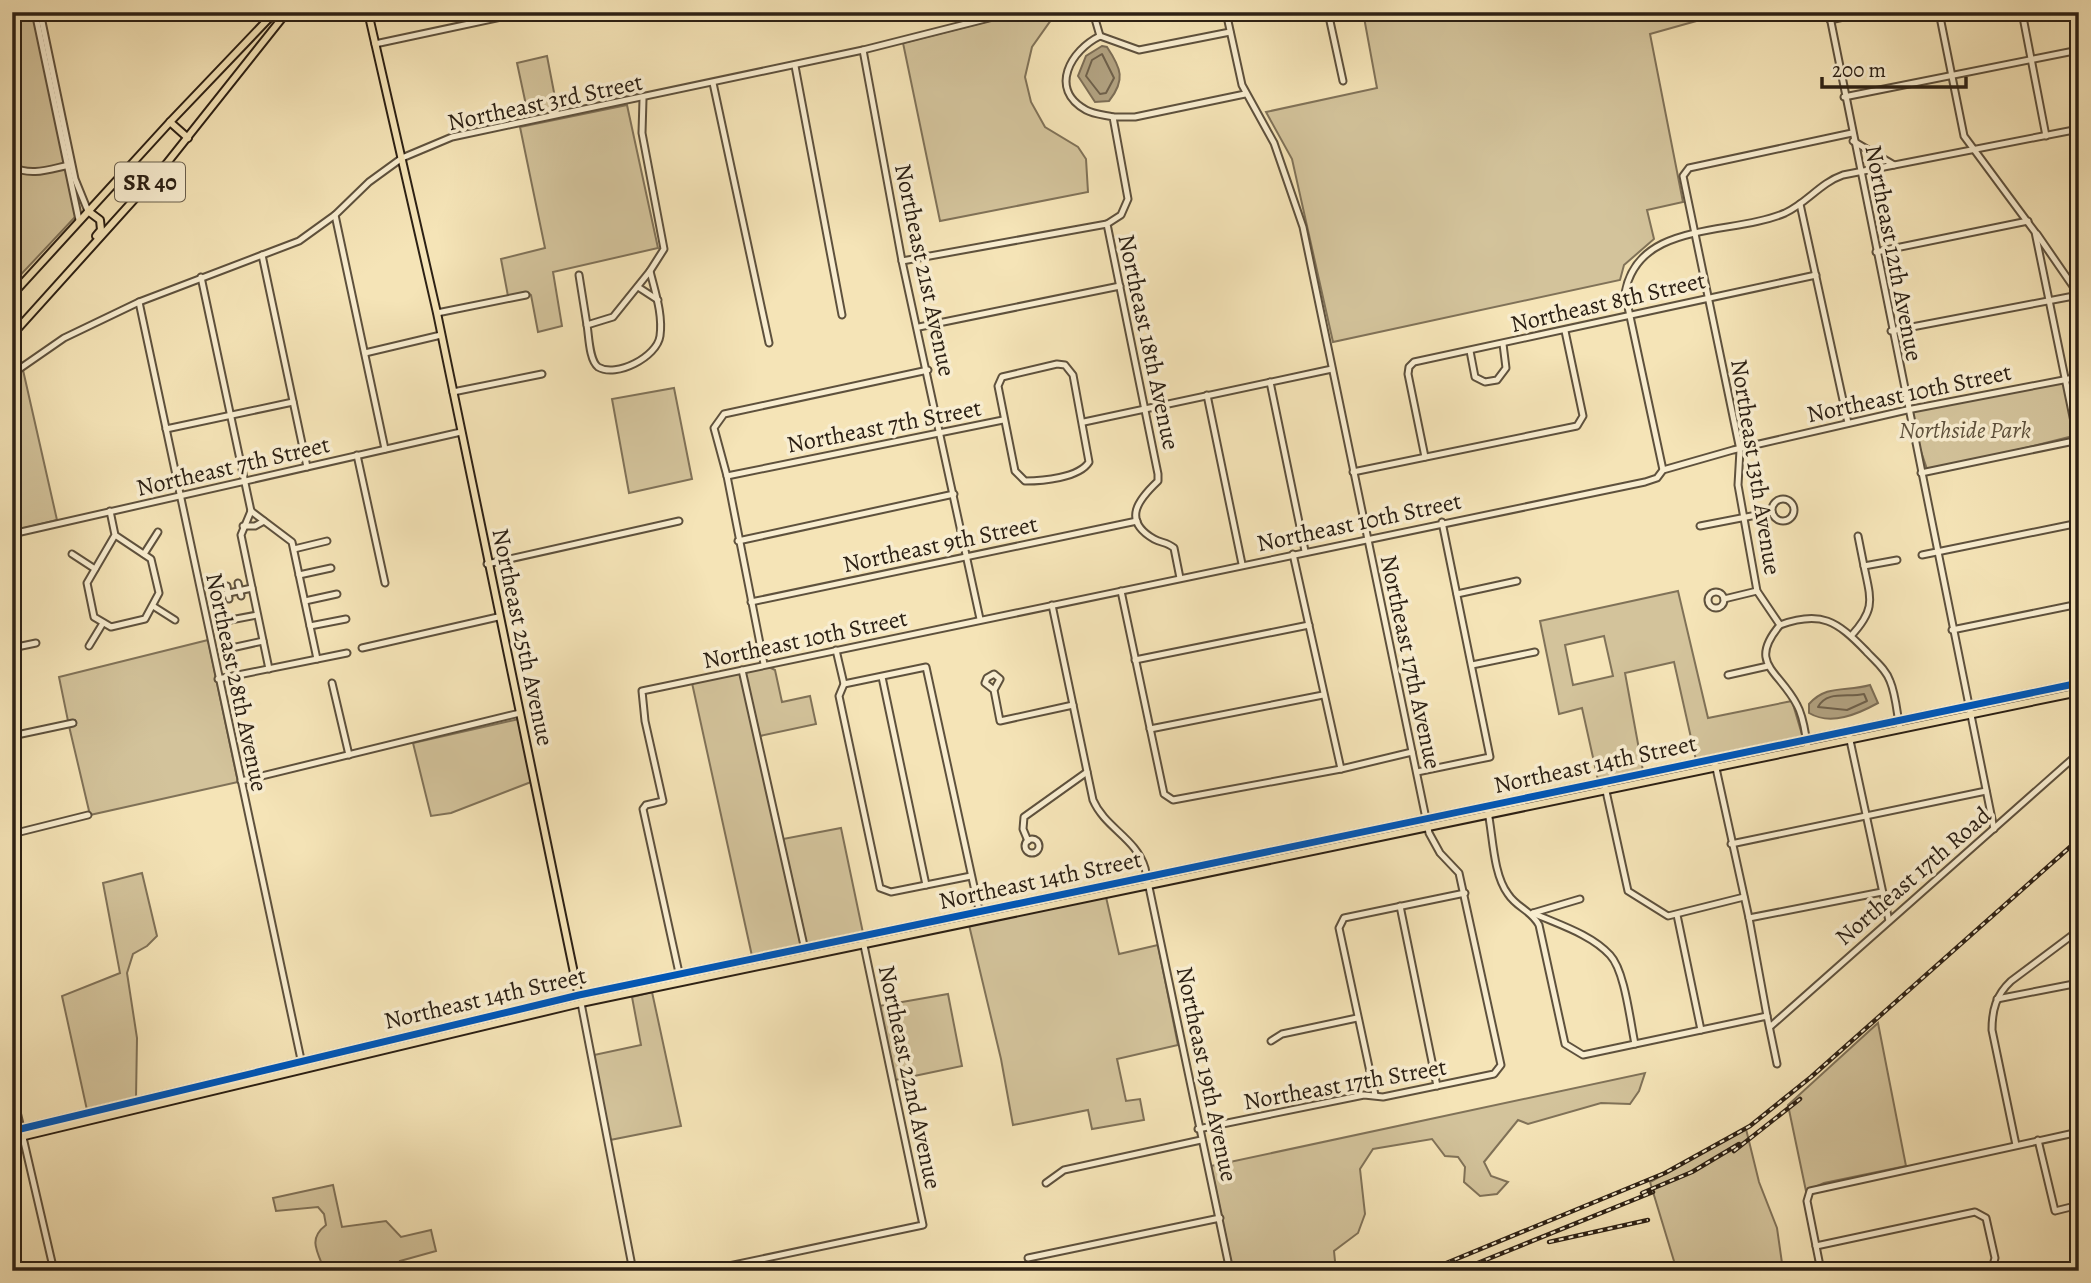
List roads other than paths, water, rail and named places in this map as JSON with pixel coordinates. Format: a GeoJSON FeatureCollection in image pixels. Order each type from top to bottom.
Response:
{"type":"FeatureCollection","features":[{"type":"Feature","properties":{"kind":"main road","name":"SR 40"},"geometry":{"type":"LineString","coordinates":[[12,295],[275,12]]}},
{"type":"Feature","properties":{"kind":"main road","name":"SR 40"},"geometry":{"type":"LineString","coordinates":[[12,335],[188,138],[287,12]]}},
{"type":"Feature","properties":{"kind":"main road","name":"Northeast 25th Avenue"},"geometry":{"type":"LineString","coordinates":[[368,12],[437,313],[498,617],[580,999]]}},
{"type":"Feature","properties":{"kind":"main road"},"geometry":{"type":"LineString","coordinates":[[170,122],[188,138]]}},
{"type":"Feature","properties":{"kind":"main road"},"geometry":{"type":"LineString","coordinates":[[60,281],[64,271],[101,230],[100,220],[88,211]]}},
{"type":"Feature","properties":{"kind":"main road","name":"Northeast 14th Street"},"geometry":{"type":"LineString","coordinates":[[12,1139],[21,1133],[460,1023],[807,956],[1147,877],[2079,683]]}},
{"type":"Feature","properties":{"kind":"main road","name":"Northeast 14th Street"},"geometry":{"type":"LineString","coordinates":[[12,1131],[21,1133],[385,1050],[679,974],[862,936],[1149,885],[2079,692]]}},
{"type":"Feature","properties":{"kind":"main road"},"geometry":{"type":"LineString","coordinates":[[460,1023],[462,1031]]}},
{"type":"Feature","properties":{"kind":"main road"},"geometry":{"type":"LineString","coordinates":[[383,1041],[385,1050]]}},
{"type":"Feature","properties":{"kind":"street"},"geometry":{"type":"LineString","coordinates":[[34,12],[69,165],[82,204],[88,211]]}},
{"type":"Feature","properties":{"kind":"street"},"geometry":{"type":"LineString","coordinates":[[40,12],[79,220]]}},
{"type":"Feature","properties":{"kind":"street"},"geometry":{"type":"LineString","coordinates":[[375,44],[525,12]]}},
{"type":"Feature","properties":{"kind":"street"},"geometry":{"type":"LineString","coordinates":[[976,12],[978,20]]}},
{"type":"Feature","properties":{"kind":"street","name":"Northeast 3rd Street"},"geometry":{"type":"LineString","coordinates":[[12,374],[64,338],[139,302],[299,241],[335,215],[369,182],[402,158],[452,137],[863,51],[1013,12]]}},
{"type":"Feature","properties":{"kind":"street"},"geometry":{"type":"LineString","coordinates":[[1093,12],[1100,36]]}},
{"type":"Feature","properties":{"kind":"street","name":"Northeast 17th Avenue"},"geometry":{"type":"LineString","coordinates":[[1226,12],[1245,94],[1274,144],[1303,227],[1426,819],[1435,846],[1460,873],[1501,1065],[1497,1071]]}},
{"type":"Feature","properties":{"kind":"street"},"geometry":{"type":"LineString","coordinates":[[1328,12],[1343,81]]}},
{"type":"Feature","properties":{"kind":"street","name":"Northeast 12th Avenue"},"geometry":{"type":"LineString","coordinates":[[1829,12],[1891,331],[1994,829]]}},
{"type":"Feature","properties":{"kind":"street"},"geometry":{"type":"LineString","coordinates":[[1830,20],[1866,12]]}},
{"type":"Feature","properties":{"kind":"street"},"geometry":{"type":"LineString","coordinates":[[1891,331],[2079,295],[1964,136],[1939,12]]}},
{"type":"Feature","properties":{"kind":"street"},"geometry":{"type":"LineString","coordinates":[[2022,12],[2046,136]]}},
{"type":"Feature","properties":{"kind":"street"},"geometry":{"type":"LineString","coordinates":[[1230,32],[1139,50],[1100,36],[1085,43],[1070,61],[1067,70],[1069,91],[1086,110],[1113,117],[1135,117],[1245,94]]}},
{"type":"Feature","properties":{"kind":"street"},"geometry":{"type":"LineString","coordinates":[[1844,97],[2079,50]]}},
{"type":"Feature","properties":{"kind":"street","name":"Northeast 21st Avenue"},"geometry":{"type":"LineString","coordinates":[[863,51],[902,261],[919,327],[980,619]]}},
{"type":"Feature","properties":{"kind":"street"},"geometry":{"type":"LineString","coordinates":[[795,66],[842,315]]}},
{"type":"Feature","properties":{"kind":"street"},"geometry":{"type":"LineString","coordinates":[[713,83],[769,343]]}},
{"type":"Feature","properties":{"kind":"street"},"geometry":{"type":"LineString","coordinates":[[587,325],[610,319],[650,271],[664,249],[642,133],[643,99]]}},
{"type":"Feature","properties":{"kind":"street","name":"Northeast 18th Avenue"},"geometry":{"type":"LineString","coordinates":[[1113,117],[1128,199],[1121,215],[1107,224],[1158,481],[1143,494],[1137,505],[1137,521]]}},
{"type":"Feature","properties":{"kind":"street"},"geometry":{"type":"LineString","coordinates":[[1663,470],[1625,293],[1628,275],[1662,242],[1773,217],[1800,204],[1828,180],[2079,129]]}},
{"type":"Feature","properties":{"kind":"street"},"geometry":{"type":"LineString","coordinates":[[1853,137],[1894,165]]}},
{"type":"Feature","properties":{"kind":"street","name":"Northeast 13th Avenue"},"geometry":{"type":"LineString","coordinates":[[1780,625],[1757,591],[1738,485],[1740,450],[1695,234],[1685,171],[1853,137]]}},
{"type":"Feature","properties":{"kind":"street"},"geometry":{"type":"LineString","coordinates":[[12,166],[22,172],[69,165]]}},
{"type":"Feature","properties":{"kind":"street"},"geometry":{"type":"LineString","coordinates":[[1800,204],[1848,423]]}},
{"type":"Feature","properties":{"kind":"street"},"geometry":{"type":"LineString","coordinates":[[335,215],[385,449]]}},
{"type":"Feature","properties":{"kind":"street"},"geometry":{"type":"LineString","coordinates":[[1876,252],[2028,221]]}},
{"type":"Feature","properties":{"kind":"street"},"geometry":{"type":"LineString","coordinates":[[902,261],[1107,224]]}},
{"type":"Feature","properties":{"kind":"street"},"geometry":{"type":"LineString","coordinates":[[1921,473],[2078,442],[2035,232]]}},
{"type":"Feature","properties":{"kind":"street"},"geometry":{"type":"LineString","coordinates":[[262,255],[307,467]]}},
{"type":"Feature","properties":{"kind":"street"},"geometry":{"type":"LineString","coordinates":[[579,275],[596,365],[607,369],[635,364],[651,354],[659,341],[657,300],[650,271]]}},
{"type":"Feature","properties":{"kind":"street","name":"Northeast 8th Street"},"geometry":{"type":"LineString","coordinates":[[1425,457],[1409,367],[1414,362],[1816,275]]}},
{"type":"Feature","properties":{"kind":"street"},"geometry":{"type":"LineString","coordinates":[[201,277],[251,511],[241,535],[269,669]]}},
{"type":"Feature","properties":{"kind":"street"},"geometry":{"type":"LineString","coordinates":[[638,286],[657,300]]}},
{"type":"Feature","properties":{"kind":"street"},"geometry":{"type":"LineString","coordinates":[[919,327],[1120,286]]}},
{"type":"Feature","properties":{"kind":"street"},"geometry":{"type":"LineString","coordinates":[[437,313],[526,295]]}},
{"type":"Feature","properties":{"kind":"street","name":"Northeast 28th Avenue"},"geometry":{"type":"LineString","coordinates":[[139,302],[303,1069]]}},
{"type":"Feature","properties":{"kind":"street"},"geometry":{"type":"LineString","coordinates":[[1353,472],[1581,423],[1583,416],[1565,331]]}},
{"type":"Feature","properties":{"kind":"street"},"geometry":{"type":"LineString","coordinates":[[365,353],[441,335]]}},
{"type":"Feature","properties":{"kind":"street"},"geometry":{"type":"LineString","coordinates":[[1469,351],[1475,377],[1485,382],[1497,380],[1506,368],[1503,344]]}},
{"type":"Feature","properties":{"kind":"street","name":"Northeast 7th Street"},"geometry":{"type":"LineString","coordinates":[[727,476],[1003,420],[998,386],[1002,377],[1057,364],[1065,365],[1073,375],[1084,422]]}},
{"type":"Feature","properties":{"kind":"street"},"geometry":{"type":"LineString","coordinates":[[1003,420],[1015,471],[1025,481],[1085,468],[1090,455],[1084,422],[1332,369]]}},
{"type":"Feature","properties":{"kind":"street"},"geometry":{"type":"LineString","coordinates":[[764,664],[727,476],[714,428],[724,414],[928,370]]}},
{"type":"Feature","properties":{"kind":"street"},"geometry":{"type":"LineString","coordinates":[[453,392],[542,374]]}},
{"type":"Feature","properties":{"kind":"street","name":"Northeast 10th Street"},"geometry":{"type":"LineString","coordinates":[[679,974],[643,809],[646,805],[663,800],[642,691],[1644,482],[1657,478],[1663,470],[1848,423],[2064,377],[2079,377]]}},
{"type":"Feature","properties":{"kind":"street"},"geometry":{"type":"LineString","coordinates":[[1270,382],[1305,551]]}},
{"type":"Feature","properties":{"kind":"street"},"geometry":{"type":"LineString","coordinates":[[1207,395],[1242,564]]}},
{"type":"Feature","properties":{"kind":"street"},"geometry":{"type":"LineString","coordinates":[[166,429],[293,402]]}},
{"type":"Feature","properties":{"kind":"street","name":"Northeast 7th Street"},"geometry":{"type":"LineString","coordinates":[[12,534],[461,432]]}},
{"type":"Feature","properties":{"kind":"street"},"geometry":{"type":"LineString","coordinates":[[357,455],[385,583]]}},
{"type":"Feature","properties":{"kind":"street"},"geometry":{"type":"LineString","coordinates":[[738,541],[954,495]]}},
{"type":"Feature","properties":{"kind":"street"},"geometry":{"type":"LineString","coordinates":[[1781,499],[1787,500],[1793,508],[1791,518],[1784,521],[1778,520],[1772,512],[1775,503],[1781,499]]}},
{"type":"Feature","properties":{"kind":"street"},"geometry":{"type":"LineString","coordinates":[[110,511],[115,535],[87,583],[94,617],[113,627],[143,620],[159,593],[152,562],[115,535]]}},
{"type":"Feature","properties":{"kind":"street"},"geometry":{"type":"LineString","coordinates":[[251,511],[290,539],[317,659]]}},
{"type":"Feature","properties":{"kind":"street"},"geometry":{"type":"LineString","coordinates":[[1700,526],[1772,512]]}},
{"type":"Feature","properties":{"kind":"street"},"geometry":{"type":"LineString","coordinates":[[243,526],[255,526],[264,521]]}},
{"type":"Feature","properties":{"kind":"street"},"geometry":{"type":"LineString","coordinates":[[487,564],[679,521]]}},
{"type":"Feature","properties":{"kind":"street"},"geometry":{"type":"LineString","coordinates":[[1137,521],[1144,533],[1158,541],[1168,542],[1174,548],[1180,578]]}},
{"type":"Feature","properties":{"kind":"street","name":"Northeast 9th Street"},"geometry":{"type":"LineString","coordinates":[[751,602],[1137,521]]}},
{"type":"Feature","properties":{"kind":"street"},"geometry":{"type":"LineString","coordinates":[[1417,772],[1490,757],[1442,522]]}},
{"type":"Feature","properties":{"kind":"street"},"geometry":{"type":"LineString","coordinates":[[1922,555],[2079,523]]}},
{"type":"Feature","properties":{"kind":"street"},"geometry":{"type":"LineString","coordinates":[[144,554],[158,532]]}},
{"type":"Feature","properties":{"kind":"street"},"geometry":{"type":"LineString","coordinates":[[1851,636],[1867,619],[1871,607],[1858,536]]}},
{"type":"Feature","properties":{"kind":"street"},"geometry":{"type":"LineString","coordinates":[[294,549],[327,541]]}},
{"type":"Feature","properties":{"kind":"street"},"geometry":{"type":"LineString","coordinates":[[72,554],[95,569]]}},
{"type":"Feature","properties":{"kind":"street"},"geometry":{"type":"LineString","coordinates":[[1293,554],[1341,769]]}},
{"type":"Feature","properties":{"kind":"street"},"geometry":{"type":"LineString","coordinates":[[1864,566],[1897,560]]}},
{"type":"Feature","properties":{"kind":"street"},"geometry":{"type":"LineString","coordinates":[[299,575],[331,568]]}},
{"type":"Feature","properties":{"kind":"street"},"geometry":{"type":"LineString","coordinates":[[1457,594],[1517,581]]}},
{"type":"Feature","properties":{"kind":"street"},"geometry":{"type":"LineString","coordinates":[[215,588],[217,598],[252,588]]}},
{"type":"Feature","properties":{"kind":"street"},"geometry":{"type":"LineString","coordinates":[[1121,591],[1164,794],[1168,799],[1341,769],[1412,752]]}},
{"type":"Feature","properties":{"kind":"street"},"geometry":{"type":"LineString","coordinates":[[1724,598],[1757,591]]}},
{"type":"Feature","properties":{"kind":"street"},"geometry":{"type":"LineString","coordinates":[[304,601],[337,594]]}},
{"type":"Feature","properties":{"kind":"street"},"geometry":{"type":"LineString","coordinates":[[1952,630],[2079,604]]}},
{"type":"Feature","properties":{"kind":"street","name":"Northeast 19th Avenue"},"geometry":{"type":"LineString","coordinates":[[1052,605],[1096,807],[1137,848],[1147,877],[1230,1271]]}},
{"type":"Feature","properties":{"kind":"street"},"geometry":{"type":"LineString","coordinates":[[153,606],[175,620]]}},
{"type":"Feature","properties":{"kind":"street"},"geometry":{"type":"LineString","coordinates":[[220,622],[257,615]]}},
{"type":"Feature","properties":{"kind":"street"},"geometry":{"type":"LineString","coordinates":[[362,648],[498,617]]}},
{"type":"Feature","properties":{"kind":"street"},"geometry":{"type":"LineString","coordinates":[[1808,748],[1799,708],[1768,666],[1764,652],[1768,640],[1780,625],[1801,617],[1820,618],[1837,624],[1890,680],[1900,729]]}},
{"type":"Feature","properties":{"kind":"street"},"geometry":{"type":"LineString","coordinates":[[310,626],[346,619]]}},
{"type":"Feature","properties":{"kind":"street"},"geometry":{"type":"LineString","coordinates":[[89,646],[103,624]]}},
{"type":"Feature","properties":{"kind":"street"},"geometry":{"type":"LineString","coordinates":[[1135,660],[1309,625]]}},
{"type":"Feature","properties":{"kind":"street"},"geometry":{"type":"LineString","coordinates":[[228,649],[263,641]]}},
{"type":"Feature","properties":{"kind":"street"},"geometry":{"type":"LineString","coordinates":[[12,648],[36,643]]}},
{"type":"Feature","properties":{"kind":"street"},"geometry":{"type":"LineString","coordinates":[[836,650],[844,684],[839,696],[878,884],[883,891],[891,892],[971,876]]}},
{"type":"Feature","properties":{"kind":"street"},"geometry":{"type":"LineString","coordinates":[[1472,664],[1535,652]]}},
{"type":"Feature","properties":{"kind":"street"},"geometry":{"type":"LineString","coordinates":[[218,679],[347,653]]}},
{"type":"Feature","properties":{"kind":"street"},"geometry":{"type":"LineString","coordinates":[[1728,675],[1768,666]]}},
{"type":"Feature","properties":{"kind":"street"},"geometry":{"type":"LineString","coordinates":[[844,684],[926,667],[980,916]]}},
{"type":"Feature","properties":{"kind":"street"},"geometry":{"type":"LineString","coordinates":[[742,670],[807,956]]}},
{"type":"Feature","properties":{"kind":"street"},"geometry":{"type":"LineString","coordinates":[[882,677],[926,885]]}},
{"type":"Feature","properties":{"kind":"street"},"geometry":{"type":"LineString","coordinates":[[332,683],[349,755]]}},
{"type":"Feature","properties":{"kind":"street"},"geometry":{"type":"LineString","coordinates":[[994,690],[1000,721],[1073,705]]}},
{"type":"Feature","properties":{"kind":"street"},"geometry":{"type":"LineString","coordinates":[[1150,729],[1323,695]]}},
{"type":"Feature","properties":{"kind":"street"},"geometry":{"type":"LineString","coordinates":[[240,781],[520,713]]}},
{"type":"Feature","properties":{"kind":"street"},"geometry":{"type":"LineString","coordinates":[[12,736],[73,723]]}},
{"type":"Feature","properties":{"kind":"street"},"geometry":{"type":"LineString","coordinates":[[1848,731],[1889,921]]}},
{"type":"Feature","properties":{"kind":"street","name":"Northeast 17th Road"},"geometry":{"type":"LineString","coordinates":[[1771,1026],[2079,753]]}},
{"type":"Feature","properties":{"kind":"street"},"geometry":{"type":"LineString","coordinates":[[1714,759],[1777,1063]]}},
{"type":"Feature","properties":{"kind":"street"},"geometry":{"type":"LineString","coordinates":[[1028,841],[1023,829],[1024,817],[1087,772]]}},
{"type":"Feature","properties":{"kind":"street"},"geometry":{"type":"LineString","coordinates":[[1604,782],[1628,891],[1668,916],[1744,897]]}},
{"type":"Feature","properties":{"kind":"street"},"geometry":{"type":"LineString","coordinates":[[1731,844],[1986,791]]}},
{"type":"Feature","properties":{"kind":"street"},"geometry":{"type":"LineString","coordinates":[[1487,806],[1502,886],[1517,904],[1598,944],[1612,956],[1619,973],[1635,1044]]}},
{"type":"Feature","properties":{"kind":"street"},"geometry":{"type":"LineString","coordinates":[[12,834],[88,815]]}},
{"type":"Feature","properties":{"kind":"street"},"geometry":{"type":"LineString","coordinates":[[1749,918],[1882,892]]}},
{"type":"Feature","properties":{"kind":"street"},"geometry":{"type":"LineString","coordinates":[[1375,1095],[1357,1018],[1340,921],[1465,893]]}},
{"type":"Feature","properties":{"kind":"street"},"geometry":{"type":"LineString","coordinates":[[1533,913],[1580,899]]}},
{"type":"Feature","properties":{"kind":"street"},"geometry":{"type":"LineString","coordinates":[[1401,906],[1437,1086]]}},
{"type":"Feature","properties":{"kind":"street"},"geometry":{"type":"LineString","coordinates":[[1533,913],[1541,934],[1565,1044],[1583,1055],[1767,1016]]}},
{"type":"Feature","properties":{"kind":"street"},"geometry":{"type":"LineString","coordinates":[[1677,915],[1701,1030]]}},
{"type":"Feature","properties":{"kind":"street"},"geometry":{"type":"LineString","coordinates":[[2016,1145],[1992,1030],[1992,1013],[1997,999],[2011,981],[2079,930]]}},
{"type":"Feature","properties":{"kind":"street","name":"Northeast 22nd Avenue"},"geometry":{"type":"LineString","coordinates":[[748,1267],[923,1225],[862,936]]}},
{"type":"Feature","properties":{"kind":"street"},"geometry":{"type":"LineString","coordinates":[[679,974],[681,982]]}},
{"type":"Feature","properties":{"kind":"street"},"geometry":{"type":"LineString","coordinates":[[1997,999],[2079,983]]}},
{"type":"Feature","properties":{"kind":"street","name":"Northeast 25th Avenue"},"geometry":{"type":"LineString","coordinates":[[580,999],[633,1271]]}},
{"type":"Feature","properties":{"kind":"street"},"geometry":{"type":"LineString","coordinates":[[1271,1041],[1282,1034],[1357,1018]]}},
{"type":"Feature","properties":{"kind":"street","name":"Northeast 17th Street"},"geometry":{"type":"LineString","coordinates":[[1198,1129],[1375,1095],[1383,1097],[1497,1071]]}},
{"type":"Feature","properties":{"kind":"street"},"geometry":{"type":"LineString","coordinates":[[12,1090],[54,1271]]}},
{"type":"Feature","properties":{"kind":"street"},"geometry":{"type":"LineString","coordinates":[[1821,1271],[1807,1201],[1810,1191],[2079,1132]]}},
{"type":"Feature","properties":{"kind":"street"},"geometry":{"type":"LineString","coordinates":[[1045,1183],[1064,1170],[1201,1140]]}},
{"type":"Feature","properties":{"kind":"street"},"geometry":{"type":"LineString","coordinates":[[2038,1140],[2054,1211],[2079,1205]]}},
{"type":"Feature","properties":{"kind":"street"},"geometry":{"type":"LineString","coordinates":[[1816,1246],[1975,1212],[1986,1218],[1995,1258],[1993,1265],[1978,1271]]}},
{"type":"Feature","properties":{"kind":"street"},"geometry":{"type":"LineString","coordinates":[[1028,1258],[1220,1218]]}},
{"type":"Feature","properties":{"kind":"street"},"geometry":{"type":"LineString","coordinates":[[705,1271],[748,1267]]}},
{"type":"Feature","properties":{"kind":"water"},"geometry":{"type":"Polygon","coordinates":[[[1102,46],[1107,47],[1116,61],[1120,80],[1109,101],[1095,102],[1078,76],[1086,56],[1102,46]]]}},
{"type":"Feature","properties":{"kind":"water"},"geometry":{"type":"Polygon","coordinates":[[[1870,685],[1878,703],[1862,711],[1835,718],[1817,717],[1809,713],[1809,704],[1823,694],[1870,685]]]}},
{"type":"Feature","properties":{"kind":"railway"},"geometry":{"type":"LineString","coordinates":[[1427,1271],[1665,1173],[1750,1126],[1811,1077],[2079,839]]}},
{"type":"Feature","properties":{"kind":"railway"},"geometry":{"type":"LineString","coordinates":[[1734,1151],[1800,1099]]}},
{"type":"Feature","properties":{"kind":"railway"},"geometry":{"type":"LineString","coordinates":[[1642,1193],[1692,1172],[1739,1144]]}},
{"type":"Feature","properties":{"kind":"railway"},"geometry":{"type":"LineString","coordinates":[[1458,1271],[1653,1192]]}},
{"type":"Feature","properties":{"kind":"railway"},"geometry":{"type":"LineString","coordinates":[[1549,1242],[1648,1220]]}},
{"type":"Feature","properties":{"kind":"park label","name":"Northside Park"},"geometry":{"type":"Point","coordinates":[1965,430]}}]}
